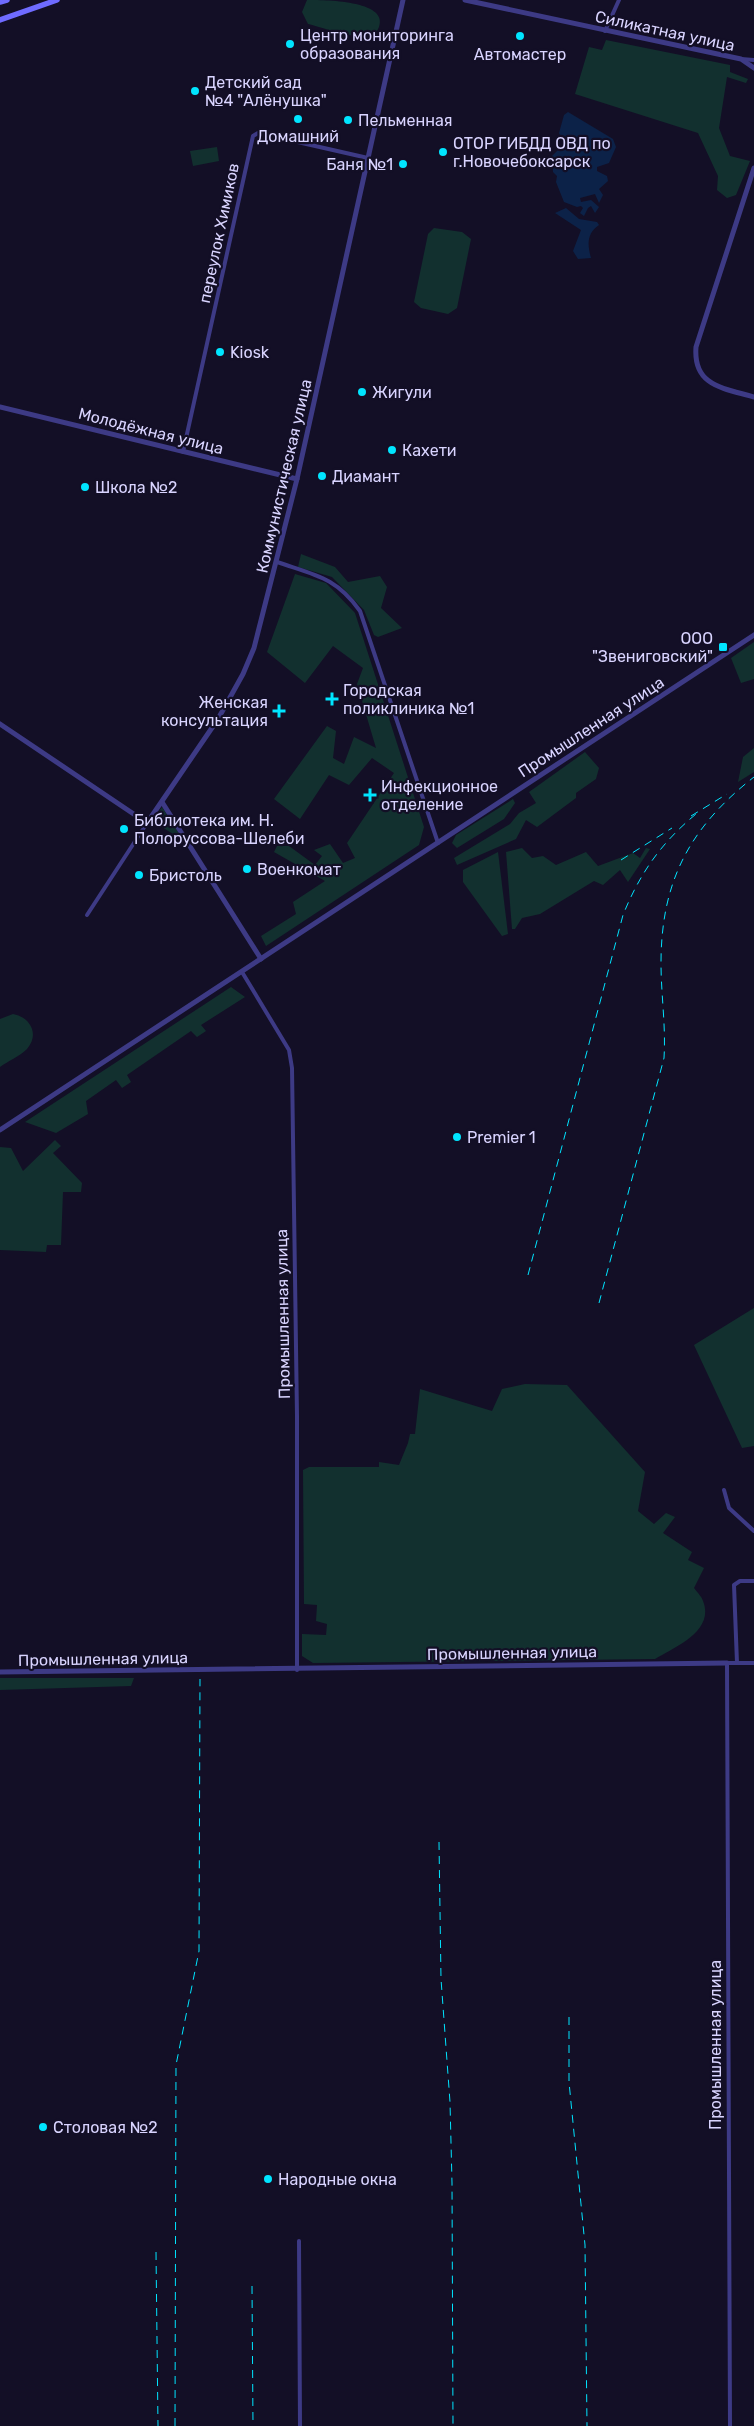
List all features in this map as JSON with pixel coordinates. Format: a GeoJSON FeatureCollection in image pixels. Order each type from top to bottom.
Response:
{"type":"FeatureCollection","features":[{"type":"Feature","properties":{"kind":"main road"},"geometry":{"type":"LineString","coordinates":[[0,2],[7,0]]}},
{"type":"Feature","properties":{"kind":"main road"},"geometry":{"type":"LineString","coordinates":[[0,20],[57,0]]}},
{"type":"Feature","properties":{"kind":"street","name":"Коммунистическая улица"},"geometry":{"type":"LineString","coordinates":[[87,915],[218,719],[249,661],[277,562],[297,479],[403,0]]}},
{"type":"Feature","properties":{"kind":"street","name":"Силикатная улица"},"geometry":{"type":"LineString","coordinates":[[466,0],[486,2],[605,31],[742,59]]}},
{"type":"Feature","properties":{"kind":"street"},"geometry":{"type":"LineString","coordinates":[[605,31],[619,0]]}},
{"type":"Feature","properties":{"kind":"street"},"geometry":{"type":"LineString","coordinates":[[742,59],[754,60]]}},
{"type":"Feature","properties":{"kind":"street"},"geometry":{"type":"LineString","coordinates":[[742,59],[754,68]]}},
{"type":"Feature","properties":{"kind":"street","name":"переулок Химиков"},"geometry":{"type":"LineString","coordinates":[[183,452],[253,136],[258,132],[368,158]]}},
{"type":"Feature","properties":{"kind":"street"},"geometry":{"type":"LineString","coordinates":[[754,168],[696,347],[695,358],[696,368],[709,382],[754,397]]}},
{"type":"Feature","properties":{"kind":"street","name":"Молодёжная улица"},"geometry":{"type":"LineString","coordinates":[[0,407],[297,479]]}},
{"type":"Feature","properties":{"kind":"street"},"geometry":{"type":"LineString","coordinates":[[277,562],[332,581],[352,600],[360,611],[438,843]]}},
{"type":"Feature","properties":{"kind":"street","name":"Промышленная улица"},"geometry":{"type":"LineString","coordinates":[[0,1130],[754,635]]}},
{"type":"Feature","properties":{"kind":"street"},"geometry":{"type":"LineString","coordinates":[[0,724],[147,823]]}},
{"type":"Feature","properties":{"kind":"street"},"geometry":{"type":"LineString","coordinates":[[162,802],[261,959]]}},
{"type":"Feature","properties":{"kind":"street","name":"Промышленная улица"},"geometry":{"type":"LineString","coordinates":[[242,972],[289,1050],[292,1068],[297,1416],[297,1670]]}},
{"type":"Feature","properties":{"kind":"street"},"geometry":{"type":"LineString","coordinates":[[724,1490],[729,1508],[754,1531]]}},
{"type":"Feature","properties":{"kind":"street"},"geometry":{"type":"LineString","coordinates":[[736,1663],[734,1585],[740,1581],[754,1581]]}},
{"type":"Feature","properties":{"kind":"street","name":"Промышленная улица"},"geometry":{"type":"LineString","coordinates":[[727,1663],[730,2426]]}},
{"type":"Feature","properties":{"kind":"street","name":"Промышленная улица"},"geometry":{"type":"LineString","coordinates":[[0,1672],[297,1670],[754,1663]]}},
{"type":"Feature","properties":{"kind":"street"},"geometry":{"type":"LineString","coordinates":[[299,2242],[300,2426]]}},
{"type":"Feature","properties":{"kind":"green space"},"geometry":{"type":"Polygon","coordinates":[[[307,0],[339,1],[365,7],[374,11],[379,18],[379,27],[370,37],[363,37],[347,35],[308,24],[302,12],[307,0]]]}},
{"type":"Feature","properties":{"kind":"green space"},"geometry":{"type":"Polygon","coordinates":[[[606,40],[730,65],[730,72],[748,79],[746,83],[727,77],[719,128],[730,156],[750,161],[736,195],[727,198],[717,190],[718,176],[698,133],[575,94],[589,47],[602,50],[606,40]]]}},
{"type":"Feature","properties":{"kind":"green space"},"geometry":{"type":"Polygon","coordinates":[[[217,147],[219,161],[193,166],[190,151],[217,147]]]}},
{"type":"Feature","properties":{"kind":"green space"},"geometry":{"type":"Polygon","coordinates":[[[434,228],[462,232],[471,239],[457,308],[448,314],[421,308],[414,302],[428,234],[434,228]]]}},
{"type":"Feature","properties":{"kind":"green space"},"geometry":{"type":"Polygon","coordinates":[[[301,554],[335,567],[348,582],[380,576],[387,587],[381,608],[402,628],[378,637],[374,635],[364,610],[332,577],[298,567],[301,554]]]}},
{"type":"Feature","properties":{"kind":"green space"},"geometry":{"type":"Polygon","coordinates":[[[295,574],[326,583],[355,613],[424,827],[419,845],[266,946],[261,936],[296,914],[293,902],[325,881],[274,852],[277,846],[289,846],[315,865],[322,856],[314,850],[330,844],[343,863],[355,858],[347,843],[394,773],[372,758],[349,785],[329,775],[300,819],[274,799],[327,726],[336,731],[333,758],[344,764],[354,737],[376,748],[357,684],[363,668],[333,646],[305,683],[267,652],[295,574]]]}},
{"type":"Feature","properties":{"kind":"green space"},"geometry":{"type":"Polygon","coordinates":[[[754,642],[754,679],[741,683],[731,658],[754,642]]]}},
{"type":"Feature","properties":{"kind":"green space"},"geometry":{"type":"Polygon","coordinates":[[[754,748],[754,772],[738,782],[743,757],[754,748]]]}},
{"type":"Feature","properties":{"kind":"green space"},"geometry":{"type":"Polygon","coordinates":[[[585,752],[599,768],[596,779],[576,793],[576,798],[537,827],[526,820],[516,839],[457,865],[454,858],[510,824],[519,813],[536,803],[529,792],[585,752]]]}},
{"type":"Feature","properties":{"kind":"green space"},"geometry":{"type":"Polygon","coordinates":[[[513,799],[515,803],[504,819],[457,848],[452,843],[456,835],[513,799]]]}},
{"type":"Feature","properties":{"kind":"green space"},"geometry":{"type":"Polygon","coordinates":[[[162,807],[183,840],[152,821],[162,807]]]}},
{"type":"Feature","properties":{"kind":"green space"},"geometry":{"type":"Polygon","coordinates":[[[522,848],[532,858],[543,856],[556,865],[586,852],[598,866],[633,853],[640,858],[646,848],[650,849],[628,882],[620,870],[603,885],[594,881],[540,914],[522,918],[515,929],[512,929],[506,852],[522,848]]]}},
{"type":"Feature","properties":{"kind":"green space"},"geometry":{"type":"Polygon","coordinates":[[[498,852],[508,934],[502,936],[463,882],[463,870],[498,852]]]}},
{"type":"Feature","properties":{"kind":"green space"},"geometry":{"type":"Polygon","coordinates":[[[231,987],[245,997],[201,1025],[206,1031],[197,1037],[191,1031],[127,1075],[131,1082],[122,1088],[116,1080],[86,1101],[88,1114],[56,1133],[25,1122],[231,987]]]}},
{"type":"Feature","properties":{"kind":"green space"},"geometry":{"type":"Polygon","coordinates":[[[13,1014],[28,1022],[33,1032],[33,1038],[27,1049],[0,1067],[0,1019],[13,1014]]]}},
{"type":"Feature","properties":{"kind":"green space"},"geometry":{"type":"Polygon","coordinates":[[[55,1140],[61,1146],[53,1153],[82,1183],[81,1192],[63,1192],[61,1245],[47,1245],[46,1252],[0,1250],[0,1147],[11,1148],[23,1171],[55,1140]]]}},
{"type":"Feature","properties":{"kind":"green space"},"geometry":{"type":"Polygon","coordinates":[[[754,1308],[754,1446],[742,1448],[694,1345],[754,1308]]]}},
{"type":"Feature","properties":{"kind":"green space"},"geometry":{"type":"Polygon","coordinates":[[[525,1384],[567,1385],[645,1472],[638,1511],[654,1524],[666,1513],[675,1517],[663,1533],[692,1552],[688,1560],[704,1568],[694,1588],[701,1596],[705,1612],[703,1621],[698,1629],[691,1637],[655,1659],[313,1663],[302,1656],[302,1634],[326,1635],[327,1624],[316,1621],[317,1605],[304,1604],[303,1470],[309,1467],[379,1467],[379,1462],[399,1465],[410,1434],[415,1434],[420,1389],[492,1411],[502,1389],[525,1384]]]}},
{"type":"Feature","properties":{"kind":"green space"},"geometry":{"type":"Polygon","coordinates":[[[0,1678],[134,1678],[131,1686],[0,1690],[0,1678]]]}},
{"type":"Feature","properties":{"kind":"water"},"geometry":{"type":"Polygon","coordinates":[[[568,112],[613,139],[616,147],[609,163],[597,167],[597,171],[607,176],[608,181],[599,189],[603,195],[599,203],[595,194],[580,198],[581,202],[591,200],[599,207],[595,213],[591,206],[584,216],[580,213],[583,208],[581,206],[577,207],[564,202],[556,182],[557,176],[553,172],[552,156],[564,144],[559,133],[564,115],[568,112]]]}},
{"type":"Feature","properties":{"kind":"water"},"geometry":{"type":"Polygon","coordinates":[[[566,208],[579,219],[597,222],[599,225],[592,232],[589,239],[591,258],[578,259],[573,251],[581,230],[555,213],[566,208]]]}},
{"type":"Feature","properties":{"kind":"railway"},"geometry":{"type":"LineString","coordinates":[[599,1303],[664,1058],[662,934],[674,881],[696,836],[712,816],[754,777]]}},
{"type":"Feature","properties":{"kind":"railway"},"geometry":{"type":"LineString","coordinates":[[691,816],[727,794]]}},
{"type":"Feature","properties":{"kind":"railway"},"geometry":{"type":"LineString","coordinates":[[528,1275],[623,915],[644,872],[672,836],[696,814]]}},
{"type":"Feature","properties":{"kind":"railway"},"geometry":{"type":"LineString","coordinates":[[621,860],[672,828]]}},
{"type":"Feature","properties":{"kind":"railway"},"geometry":{"type":"LineString","coordinates":[[175,2426],[176,2065],[199,1951],[200,1679]]}},
{"type":"Feature","properties":{"kind":"railway"},"geometry":{"type":"LineString","coordinates":[[439,1842],[441,1979],[450,2102],[452,2183],[453,2426]]}},
{"type":"Feature","properties":{"kind":"railway"},"geometry":{"type":"LineString","coordinates":[[569,2017],[569,2082],[585,2245],[587,2426]]}},
{"type":"Feature","properties":{"kind":"railway"},"geometry":{"type":"LineString","coordinates":[[156,2252],[158,2426]]}},
{"type":"Feature","properties":{"kind":"railway"},"geometry":{"type":"LineString","coordinates":[[252,2286],[253,2426]]}},
{"type":"Feature","properties":{"kind":"place","name":"Автомастер"},"geometry":{"type":"Point","coordinates":[520,36]}},
{"type":"Feature","properties":{"kind":"place","name":"Центр мониторинга образования"},"geometry":{"type":"Point","coordinates":[290,44]}},
{"type":"Feature","properties":{"kind":"place","name":"Детский сад №4 \"Алёнушка\""},"geometry":{"type":"Point","coordinates":[195,91]}},
{"type":"Feature","properties":{"kind":"place","name":"Домашний"},"geometry":{"type":"Point","coordinates":[298,119]}},
{"type":"Feature","properties":{"kind":"place","name":"Пельменная"},"geometry":{"type":"Point","coordinates":[348,120]}},
{"type":"Feature","properties":{"kind":"place","name":"ОТОР ГИБДД ОВД по г.Новочебоксарск"},"geometry":{"type":"Point","coordinates":[443,152]}},
{"type":"Feature","properties":{"kind":"place","name":"Баня №1"},"geometry":{"type":"Point","coordinates":[403,164]}},
{"type":"Feature","properties":{"kind":"place","name":"Kiosk"},"geometry":{"type":"Point","coordinates":[220,352]}},
{"type":"Feature","properties":{"kind":"place","name":"Жигули"},"geometry":{"type":"Point","coordinates":[362,392]}},
{"type":"Feature","properties":{"kind":"place","name":"Кахети"},"geometry":{"type":"Point","coordinates":[392,450]}},
{"type":"Feature","properties":{"kind":"place","name":"Диамант"},"geometry":{"type":"Point","coordinates":[322,476]}},
{"type":"Feature","properties":{"kind":"place","name":"Школа №2"},"geometry":{"type":"Point","coordinates":[85,487]}},
{"type":"Feature","properties":{"kind":"place","name":"ООО \"Звениговский\""},"geometry":{"type":"Point","coordinates":[723,647]}},
{"type":"Feature","properties":{"kind":"place","name":"Городская поликлиника №1"},"geometry":{"type":"Point","coordinates":[332,699]}},
{"type":"Feature","properties":{"kind":"place","name":"Женская консультация"},"geometry":{"type":"Point","coordinates":[279,711]}},
{"type":"Feature","properties":{"kind":"place","name":"Инфекционное отделение"},"geometry":{"type":"Point","coordinates":[370,795]}},
{"type":"Feature","properties":{"kind":"place","name":"Библиотека им. Н. Полоруссова-Шелеби"},"geometry":{"type":"Point","coordinates":[124,829]}},
{"type":"Feature","properties":{"kind":"place","name":"Военкомат"},"geometry":{"type":"Point","coordinates":[247,869]}},
{"type":"Feature","properties":{"kind":"place","name":"Бристоль"},"geometry":{"type":"Point","coordinates":[139,875]}},
{"type":"Feature","properties":{"kind":"place","name":"Premier 1"},"geometry":{"type":"Point","coordinates":[457,1137]}},
{"type":"Feature","properties":{"kind":"place","name":"Столовая №2"},"geometry":{"type":"Point","coordinates":[43,2127]}},
{"type":"Feature","properties":{"kind":"place","name":"Народные окна"},"geometry":{"type":"Point","coordinates":[268,2179]}}]}
